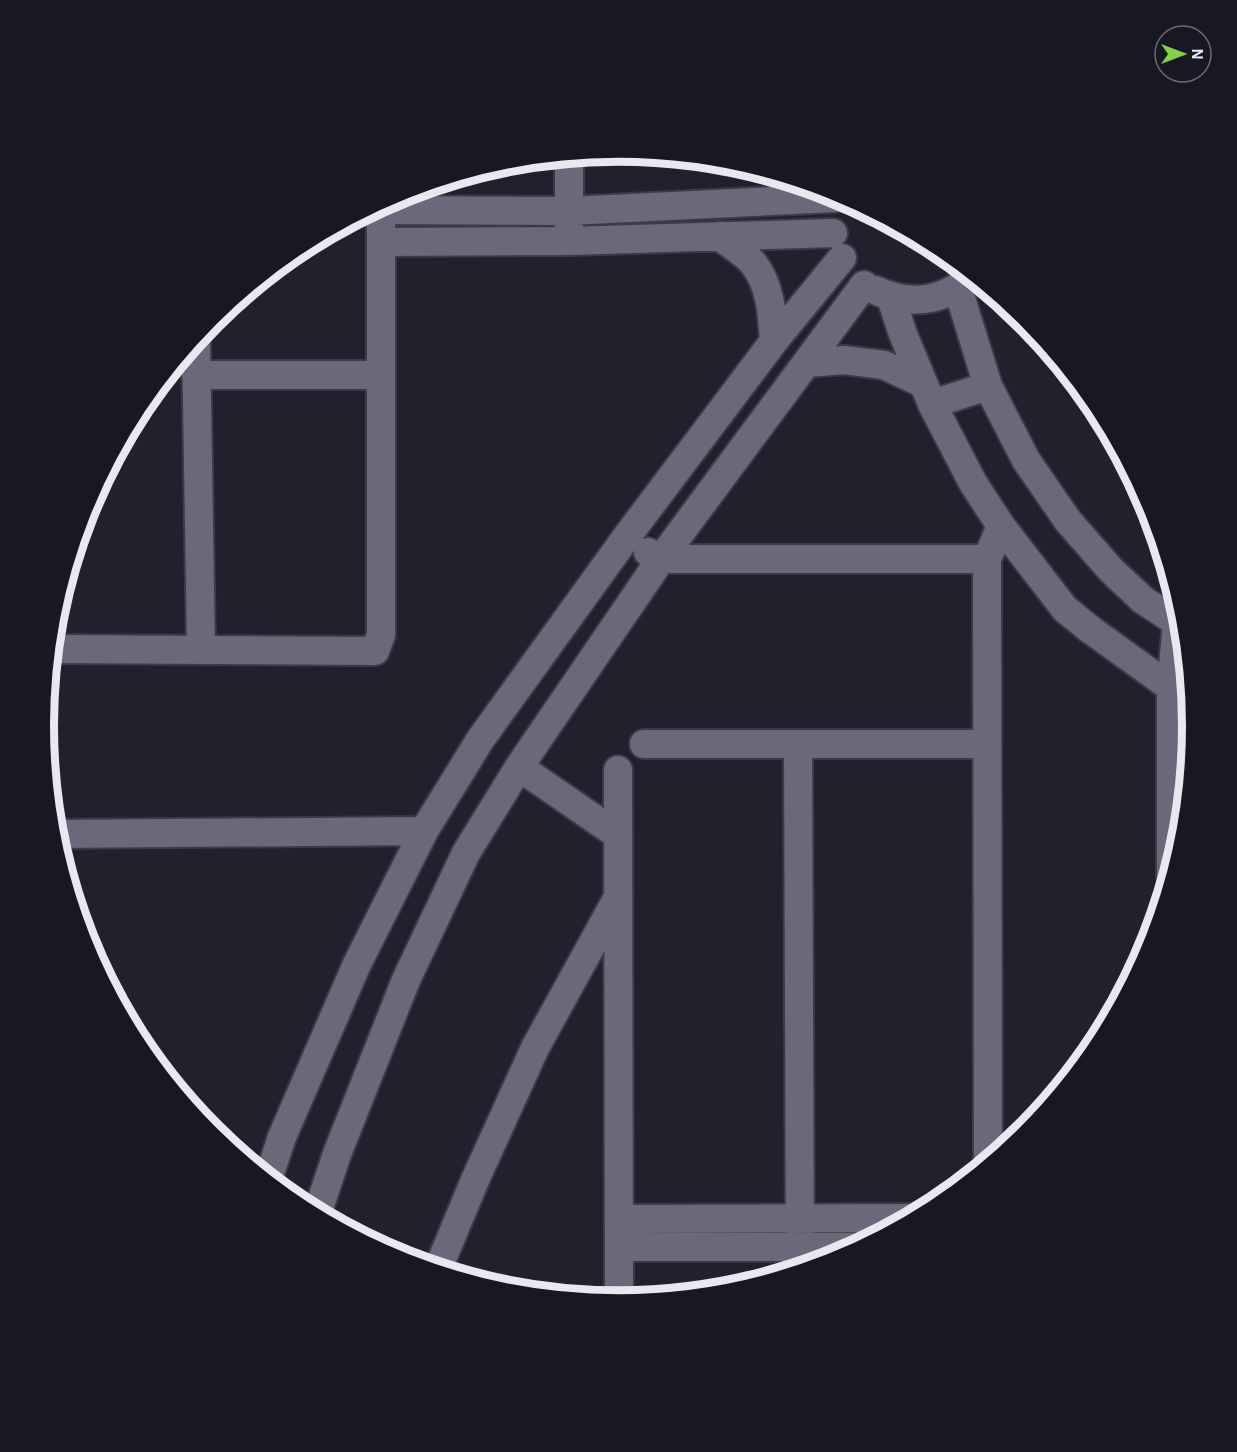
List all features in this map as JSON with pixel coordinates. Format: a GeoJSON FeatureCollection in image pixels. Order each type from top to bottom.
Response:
{"type":"FeatureCollection","features":[{"type":"Feature","properties":{"kind":"street"},"geometry":{"type":"LineString","coordinates":[[569,164],[569,241]]}},
{"type":"Feature","properties":{"kind":"street"},"geometry":{"type":"LineString","coordinates":[[395,207],[569,211],[816,197]]}},
{"type":"Feature","properties":{"kind":"street"},"geometry":{"type":"LineString","coordinates":[[836,205],[837,246],[864,285],[891,298],[925,300],[965,282],[988,386],[1026,460],[1068,521],[1111,570],[1143,600],[1173,620]]}},
{"type":"Feature","properties":{"kind":"street"},"geometry":{"type":"LineString","coordinates":[[60,649],[375,651],[381,635],[381,214]]}},
{"type":"Feature","properties":{"kind":"street"},"geometry":{"type":"LineString","coordinates":[[381,242],[569,241],[720,236],[837,246]]}},
{"type":"Feature","properties":{"kind":"street"},"geometry":{"type":"LineString","coordinates":[[720,236],[753,263],[764,283],[771,303],[774,341]]}},
{"type":"Feature","properties":{"kind":"street"},"geometry":{"type":"LineString","coordinates":[[271,1171],[282,1137],[357,964],[424,831],[480,740],[625,539],[774,341],[837,246]]}},
{"type":"Feature","properties":{"kind":"street"},"geometry":{"type":"LineString","coordinates":[[320,1205],[337,1154],[406,980],[466,853],[519,767],[661,559],[864,285]]}},
{"type":"Feature","properties":{"kind":"street"},"geometry":{"type":"LineString","coordinates":[[891,298],[927,394],[973,483],[1001,526],[1065,609],[1090,630],[1181,694]]}},
{"type":"Feature","properties":{"kind":"street"},"geometry":{"type":"LineString","coordinates":[[196,352],[201,649]]}},
{"type":"Feature","properties":{"kind":"street"},"geometry":{"type":"LineString","coordinates":[[807,363],[844,360],[884,365],[927,394],[988,386]]}},
{"type":"Feature","properties":{"kind":"street"},"geometry":{"type":"LineString","coordinates":[[196,375],[380,375]]}},
{"type":"Feature","properties":{"kind":"street"},"geometry":{"type":"LineString","coordinates":[[988,1153],[987,559],[1001,526]]}},
{"type":"Feature","properties":{"kind":"street"},"geometry":{"type":"LineString","coordinates":[[625,539],[661,559],[987,559]]}},
{"type":"Feature","properties":{"kind":"street"},"geometry":{"type":"LineString","coordinates":[[1174,826],[1181,678]]}},
{"type":"Feature","properties":{"kind":"street"},"geometry":{"type":"LineString","coordinates":[[644,744],[987,744]]}},
{"type":"Feature","properties":{"kind":"street"},"geometry":{"type":"LineString","coordinates":[[798,744],[800,1258]]}},
{"type":"Feature","properties":{"kind":"street"},"geometry":{"type":"LineString","coordinates":[[519,767],[618,835]]}},
{"type":"Feature","properties":{"kind":"street"},"geometry":{"type":"LineString","coordinates":[[618,770],[619,1290]]}},
{"type":"Feature","properties":{"kind":"street"},"geometry":{"type":"LineString","coordinates":[[65,834],[424,831]]}},
{"type":"Feature","properties":{"kind":"street"},"geometry":{"type":"LineString","coordinates":[[441,1262],[535,1048],[618,897]]}},
{"type":"Feature","properties":{"kind":"street"},"geometry":{"type":"LineString","coordinates":[[619,1218],[895,1218]]}},
{"type":"Feature","properties":{"kind":"street"},"geometry":{"type":"LineString","coordinates":[[619,1247],[800,1258],[817,1255]]}}]}
